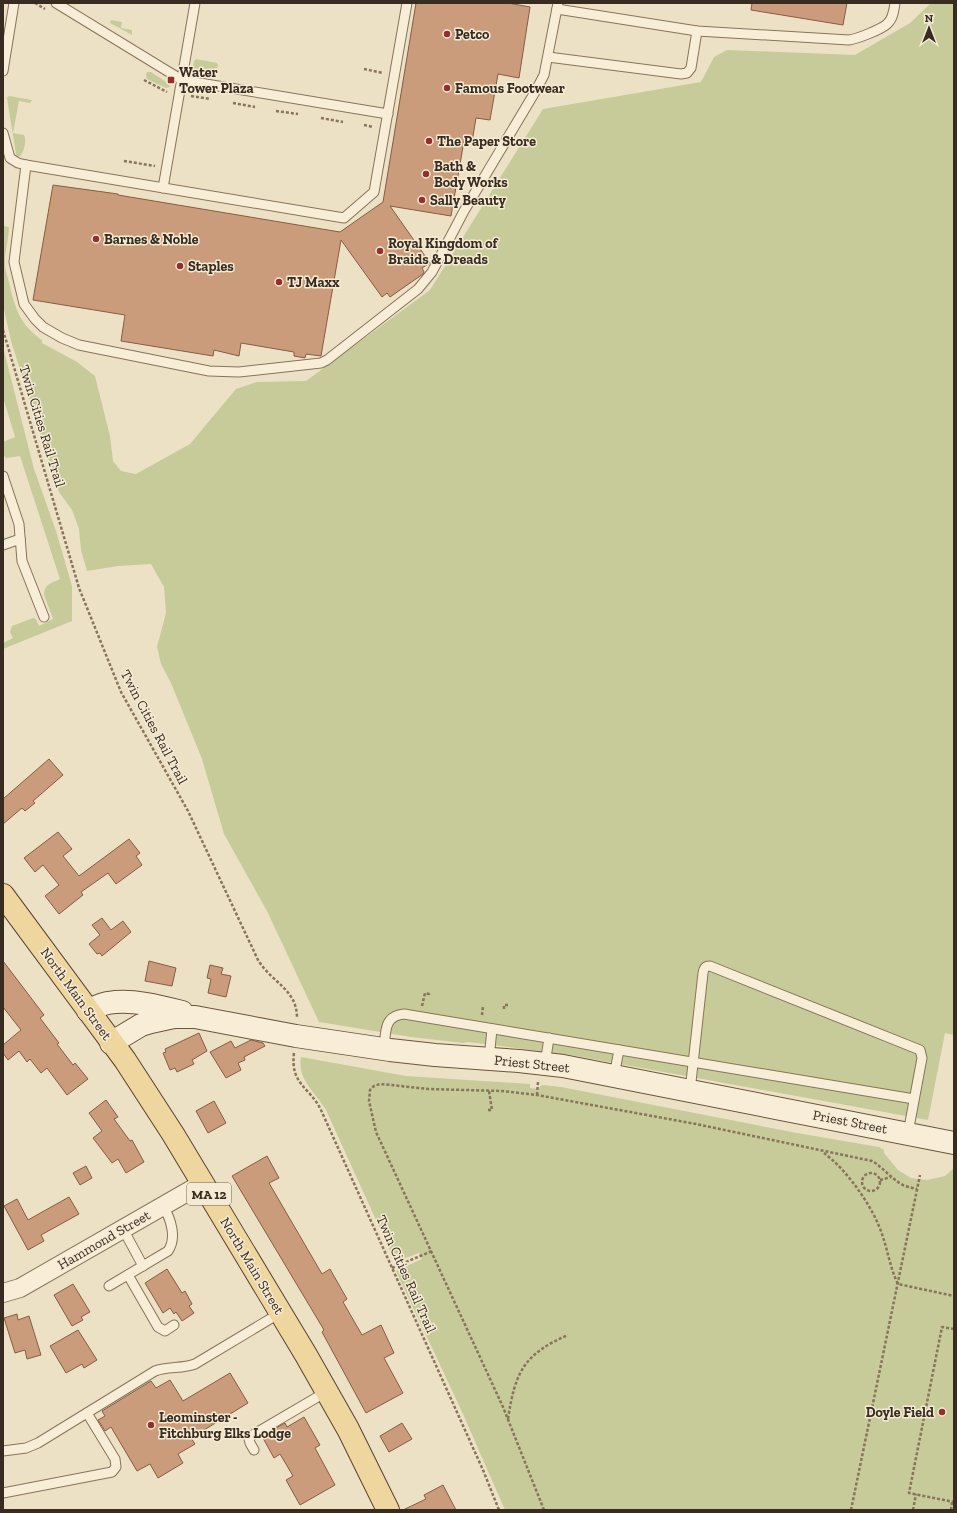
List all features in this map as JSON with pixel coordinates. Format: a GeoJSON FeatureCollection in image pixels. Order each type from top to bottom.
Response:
{"type":"FeatureCollection","features":[{"type":"Feature","properties":{"kind":"main road","name":"North Main Street"},"geometry":{"type":"LineString","coordinates":[[3,895],[142,1085],[203,1183],[306,1355],[348,1429],[388,1510]]}},
{"type":"Feature","properties":{"kind":"main road"},"geometry":{"type":"LineString","coordinates":[[88,1011],[107,1003],[126,1002],[167,1008],[194,1017]]}},
{"type":"Feature","properties":{"kind":"main road","name":"Priest Street"},"geometry":{"type":"LineString","coordinates":[[111,1043],[136,1028],[151,1022],[174,1017],[194,1017],[296,1036],[384,1049],[489,1059],[542,1073],[614,1076],[954,1143]]}},
{"type":"Feature","properties":{"kind":"street","name":"Hammond Street"},"geometry":{"type":"LineString","coordinates":[[3,1293],[20,1288],[203,1183]]}},
{"type":"Feature","properties":{"kind":"lane"},"geometry":{"type":"LineString","coordinates":[[3,71],[14,3]]}},
{"type":"Feature","properties":{"kind":"lane"},"geometry":{"type":"LineString","coordinates":[[56,3],[182,80],[388,114]]}},
{"type":"Feature","properties":{"kind":"lane"},"geometry":{"type":"LineString","coordinates":[[163,188],[195,3]]}},
{"type":"Feature","properties":{"kind":"lane"},"geometry":{"type":"LineString","coordinates":[[3,133],[10,158],[18,163],[26,165],[344,218],[374,192],[407,3]]}},
{"type":"Feature","properties":{"kind":"lane"},"geometry":{"type":"LineString","coordinates":[[26,165],[14,262],[24,304],[35,320],[44,327],[62,338],[79,345],[209,371],[239,372],[315,365],[327,360],[418,289],[432,272],[464,211],[544,75],[557,6],[697,31],[849,40],[856,39],[887,24],[892,17],[895,3]]}},
{"type":"Feature","properties":{"kind":"lane"},"geometry":{"type":"LineString","coordinates":[[548,57],[681,74],[687,73],[691,68],[697,31]]}},
{"type":"Feature","properties":{"kind":"lane"},"geometry":{"type":"LineString","coordinates":[[3,476],[19,524],[22,561],[44,618]]}},
{"type":"Feature","properties":{"kind":"lane"},"geometry":{"type":"LineString","coordinates":[[3,545],[20,539]]}},
{"type":"Feature","properties":{"kind":"lane"},"geometry":{"type":"LineString","coordinates":[[690,1091],[703,969],[706,966],[710,966],[920,1050],[922,1058],[908,1133]]}},
{"type":"Feature","properties":{"kind":"lane"},"geometry":{"type":"LineString","coordinates":[[384,1049],[389,1020],[393,1016],[404,1014],[914,1099]]}},
{"type":"Feature","properties":{"kind":"lane"},"geometry":{"type":"LineString","coordinates":[[489,1059],[492,1029]]}},
{"type":"Feature","properties":{"kind":"lane"},"geometry":{"type":"LineString","coordinates":[[542,1073],[549,1038]]}},
{"type":"Feature","properties":{"kind":"lane"},"geometry":{"type":"LineString","coordinates":[[614,1076],[619,1050]]}},
{"type":"Feature","properties":{"kind":"lane"},"geometry":{"type":"LineString","coordinates":[[108,1286],[168,1252],[173,1237],[169,1220],[163,1206]]}},
{"type":"Feature","properties":{"kind":"lane"},"geometry":{"type":"LineString","coordinates":[[123,1229],[143,1266]]}},
{"type":"Feature","properties":{"kind":"lane"},"geometry":{"type":"LineString","coordinates":[[128,1275],[158,1327],[166,1331],[174,1325]]}},
{"type":"Feature","properties":{"kind":"lane"},"geometry":{"type":"LineString","coordinates":[[3,1451],[33,1446],[155,1371],[167,1368],[191,1366],[201,1362],[280,1313]]}},
{"type":"Feature","properties":{"kind":"lane"},"geometry":{"type":"LineString","coordinates":[[254,1450],[249,1439],[251,1436],[326,1392]]}},
{"type":"Feature","properties":{"kind":"lane"},"geometry":{"type":"LineString","coordinates":[[3,1493],[112,1472],[116,1467],[114,1459],[87,1413]]}},
{"type":"Feature","properties":{"kind":"path"},"geometry":{"type":"LineString","coordinates":[[35,3],[46,10]]}},
{"type":"Feature","properties":{"kind":"path"},"geometry":{"type":"LineString","coordinates":[[364,69],[384,73]]}},
{"type":"Feature","properties":{"kind":"path"},"geometry":{"type":"LineString","coordinates":[[144,80],[167,92]]}},
{"type":"Feature","properties":{"kind":"path"},"geometry":{"type":"LineString","coordinates":[[189,96],[210,99]]}},
{"type":"Feature","properties":{"kind":"path"},"geometry":{"type":"LineString","coordinates":[[233,103],[255,107]]}},
{"type":"Feature","properties":{"kind":"path"},"geometry":{"type":"LineString","coordinates":[[276,110],[298,114]]}},
{"type":"Feature","properties":{"kind":"path"},"geometry":{"type":"LineString","coordinates":[[321,118],[343,122]]}},
{"type":"Feature","properties":{"kind":"path"},"geometry":{"type":"LineString","coordinates":[[364,125],[374,127]]}},
{"type":"Feature","properties":{"kind":"path"},"geometry":{"type":"LineString","coordinates":[[124,161],[167,168]]}},
{"type":"Feature","properties":{"kind":"path","name":"Twin Cities Rail Trail"},"geometry":{"type":"LineString","coordinates":[[3,330],[79,588],[121,692],[188,811],[258,960],[268,974],[292,996],[297,1011],[297,1021]]}},
{"type":"Feature","properties":{"kind":"path"},"geometry":{"type":"LineString","coordinates":[[424,997],[425,993],[429,994],[429,992]]}},
{"type":"Feature","properties":{"kind":"path"},"geometry":{"type":"LineString","coordinates":[[504,1009],[504,1004],[508,1005],[508,1003]]}},
{"type":"Feature","properties":{"kind":"path","name":"Twin Cities Rail Trail"},"geometry":{"type":"LineString","coordinates":[[295,1051],[295,1074],[301,1085],[316,1101],[321,1110],[480,1463],[499,1510]]}},
{"type":"Feature","properties":{"kind":"path"},"geometry":{"type":"LineString","coordinates":[[537,1095],[542,1073]]}},
{"type":"Feature","properties":{"kind":"path"},"geometry":{"type":"LineString","coordinates":[[544,1510],[508,1419],[376,1132],[369,1101],[370,1090],[374,1086],[380,1084],[428,1089],[489,1091],[537,1095],[696,1124],[823,1152],[872,1161],[905,1186],[917,1189]]}},
{"type":"Feature","properties":{"kind":"path"},"geometry":{"type":"LineString","coordinates":[[488,1110],[492,1110],[489,1091]]}},
{"type":"Feature","properties":{"kind":"path"},"geometry":{"type":"LineString","coordinates":[[823,1152],[836,1162],[849,1176],[876,1221],[882,1233],[893,1273],[898,1284]]}},
{"type":"Feature","properties":{"kind":"path"},"geometry":{"type":"LineString","coordinates":[[868,1173],[877,1175],[880,1180],[880,1186],[876,1190],[868,1192],[863,1188],[863,1178],[868,1173]]}},
{"type":"Feature","properties":{"kind":"path"},"geometry":{"type":"LineString","coordinates":[[851,1510],[920,1175]]}},
{"type":"Feature","properties":{"kind":"path"},"geometry":{"type":"LineString","coordinates":[[880,1180],[892,1177]]}},
{"type":"Feature","properties":{"kind":"path"},"geometry":{"type":"LineString","coordinates":[[859,1192],[863,1188]]}},
{"type":"Feature","properties":{"kind":"path"},"geometry":{"type":"LineString","coordinates":[[392,1268],[432,1251]]}},
{"type":"Feature","properties":{"kind":"path"},"geometry":{"type":"LineString","coordinates":[[898,1284],[954,1296]]}},
{"type":"Feature","properties":{"kind":"path"},"geometry":{"type":"LineString","coordinates":[[951,1510],[953,1502],[909,1493],[942,1327],[954,1329]]}},
{"type":"Feature","properties":{"kind":"path"},"geometry":{"type":"LineString","coordinates":[[508,1419],[516,1382],[522,1370],[532,1356],[541,1349],[568,1335]]}},
{"type":"Feature","properties":{"kind":"path"},"geometry":{"type":"LineString","coordinates":[[913,1510],[916,1494]]}},
{"type":"Feature","properties":{"kind":"green space"},"geometry":{"type":"Polygon","coordinates":[[[931,3],[954,3],[954,1035],[945,1033],[928,1120],[570,1055],[468,1042],[463,1043],[411,1037],[319,1022],[267,911],[224,834],[202,759],[171,683],[161,664],[157,647],[166,613],[164,587],[151,564],[118,566],[87,571],[81,550],[79,529],[72,510],[59,492],[11,341],[3,305],[3,226],[9,227],[5,267],[16,308],[23,322],[42,340],[42,343],[77,362],[95,376],[110,436],[113,461],[121,471],[136,474],[190,444],[236,389],[257,382],[306,381],[430,290],[543,109],[701,82],[714,57],[727,50],[855,55],[910,23],[931,3]]]}},
{"type":"Feature","properties":{"kind":"green space"},"geometry":{"type":"Polygon","coordinates":[[[111,20],[122,22],[121,28],[132,30],[132,35],[110,23],[111,20]]]}},
{"type":"Feature","properties":{"kind":"green space"},"geometry":{"type":"Polygon","coordinates":[[[196,59],[217,63],[216,73],[213,74],[194,71],[194,61],[196,59]]]}},
{"type":"Feature","properties":{"kind":"green space"},"geometry":{"type":"Polygon","coordinates":[[[147,72],[151,72],[169,84],[170,87],[166,88],[147,79],[147,72]]]}},
{"type":"Feature","properties":{"kind":"green space"},"geometry":{"type":"Polygon","coordinates":[[[9,96],[32,100],[30,103],[19,101],[13,133],[24,135],[25,137],[25,146],[20,156],[17,156],[16,154],[7,98],[9,96]]]}},
{"type":"Feature","properties":{"kind":"green space"},"geometry":{"type":"Polygon","coordinates":[[[3,347],[34,469],[56,531],[72,586],[72,621],[3,649],[3,643],[13,638],[10,632],[12,626],[33,618],[36,619],[39,626],[53,619],[44,595],[44,591],[49,584],[60,579],[20,456],[6,458],[3,454],[3,442],[15,437],[3,397],[3,347]]]}},
{"type":"Feature","properties":{"kind":"green space","name":"Doyle Field"},"geometry":{"type":"Polygon","coordinates":[[[301,1057],[406,1076],[530,1084],[530,1088],[539,1089],[540,1086],[543,1085],[561,1087],[797,1133],[879,1147],[884,1150],[884,1153],[898,1170],[911,1178],[927,1180],[945,1176],[954,1168],[954,1510],[505,1510],[463,1414],[396,1271],[422,1259],[419,1253],[395,1262],[326,1110],[304,1079],[300,1065],[301,1057]]]}},
{"type":"Feature","properties":{"kind":"building"},"geometry":{"type":"Polygon","coordinates":[[[416,3],[508,3],[530,7],[519,78],[498,74],[490,120],[476,118],[472,142],[464,141],[451,216],[390,206],[430,263],[422,268],[424,272],[423,274],[390,297],[387,293],[382,297],[341,240],[321,356],[306,354],[305,358],[294,356],[294,352],[241,343],[239,356],[214,350],[213,356],[121,341],[125,315],[33,300],[53,185],[118,194],[340,232],[383,202],[416,3]]]}},
{"type":"Feature","properties":{"kind":"building"},"geometry":{"type":"Polygon","coordinates":[[[752,3],[847,3],[843,25],[751,10],[752,3]]]}},
{"type":"Feature","properties":{"kind":"building"},"geometry":{"type":"Polygon","coordinates":[[[49,759],[63,775],[33,801],[35,803],[25,811],[22,808],[3,824],[3,799],[49,759]]]}},
{"type":"Feature","properties":{"kind":"building"},"geometry":{"type":"Polygon","coordinates":[[[58,832],[72,849],[63,856],[79,876],[129,839],[140,853],[136,856],[142,865],[116,884],[108,873],[81,892],[83,895],[59,914],[45,896],[59,885],[43,865],[35,872],[24,858],[58,832]]]}},
{"type":"Feature","properties":{"kind":"building"},"geometry":{"type":"Polygon","coordinates":[[[102,918],[111,930],[123,921],[131,932],[102,956],[100,953],[97,954],[89,944],[100,935],[92,925],[102,918]]]}},
{"type":"Feature","properties":{"kind":"building"},"geometry":{"type":"Polygon","coordinates":[[[3,961],[44,1015],[40,1018],[59,1043],[57,1044],[73,1065],[75,1063],[88,1079],[67,1095],[47,1068],[41,1073],[30,1059],[27,1062],[19,1051],[8,1060],[3,1053],[3,1045],[21,1030],[3,1007],[3,961]]]}},
{"type":"Feature","properties":{"kind":"building"},"geometry":{"type":"Polygon","coordinates":[[[149,961],[176,968],[172,986],[145,981],[149,961]]]}},
{"type":"Feature","properties":{"kind":"building"},"geometry":{"type":"Polygon","coordinates":[[[210,965],[223,968],[221,974],[231,976],[226,997],[208,993],[211,979],[207,978],[210,965]]]}},
{"type":"Feature","properties":{"kind":"building"},"geometry":{"type":"Polygon","coordinates":[[[199,1033],[207,1051],[192,1060],[194,1064],[177,1072],[175,1068],[170,1070],[163,1053],[166,1052],[165,1049],[199,1033]]]}},
{"type":"Feature","properties":{"kind":"building"},"geometry":{"type":"Polygon","coordinates":[[[251,1040],[263,1043],[265,1046],[244,1057],[245,1060],[238,1063],[241,1070],[226,1078],[210,1052],[231,1041],[235,1048],[251,1040]]]}},
{"type":"Feature","properties":{"kind":"building"},"geometry":{"type":"Polygon","coordinates":[[[106,1100],[118,1117],[114,1119],[130,1141],[132,1140],[144,1162],[126,1173],[118,1159],[112,1163],[93,1138],[102,1131],[89,1113],[106,1100]]]}},
{"type":"Feature","properties":{"kind":"building"},"geometry":{"type":"Polygon","coordinates":[[[214,1101],[226,1123],[208,1133],[196,1111],[214,1101]]]}},
{"type":"Feature","properties":{"kind":"building"},"geometry":{"type":"Polygon","coordinates":[[[267,1156],[279,1178],[269,1183],[322,1274],[330,1269],[347,1299],[343,1302],[362,1335],[381,1325],[394,1353],[384,1358],[403,1393],[366,1413],[322,1332],[324,1330],[232,1176],[267,1156]]]}},
{"type":"Feature","properties":{"kind":"building"},"geometry":{"type":"Polygon","coordinates":[[[86,1166],[92,1178],[80,1185],[73,1173],[86,1166]]]}},
{"type":"Feature","properties":{"kind":"building"},"geometry":{"type":"Polygon","coordinates":[[[69,1197],[79,1214],[41,1235],[44,1241],[28,1250],[4,1206],[17,1199],[28,1220],[69,1197]]]}},
{"type":"Feature","properties":{"kind":"building"},"geometry":{"type":"Polygon","coordinates":[[[167,1269],[182,1293],[185,1291],[192,1304],[189,1306],[194,1313],[182,1321],[176,1312],[174,1314],[170,1308],[163,1313],[145,1283],[167,1269]]]}},
{"type":"Feature","properties":{"kind":"building"},"geometry":{"type":"Polygon","coordinates":[[[73,1284],[90,1312],[81,1317],[83,1320],[72,1326],[54,1295],[73,1284]]]}},
{"type":"Feature","properties":{"kind":"building"},"geometry":{"type":"Polygon","coordinates":[[[17,1314],[18,1320],[29,1316],[41,1355],[27,1359],[25,1350],[15,1353],[4,1318],[17,1314]]]}},
{"type":"Feature","properties":{"kind":"building"},"geometry":{"type":"Polygon","coordinates":[[[78,1330],[97,1360],[84,1368],[82,1364],[66,1373],[50,1346],[78,1330]]]}},
{"type":"Feature","properties":{"kind":"building","name":"Leominster - Fitchburg Elks Lodge"},"geometry":{"type":"Polygon","coordinates":[[[230,1373],[248,1403],[191,1438],[195,1444],[178,1454],[183,1463],[158,1478],[150,1464],[137,1471],[111,1427],[105,1431],[98,1420],[105,1416],[102,1411],[151,1381],[156,1388],[170,1380],[183,1401],[230,1373]]]}},
{"type":"Feature","properties":{"kind":"building"},"geometry":{"type":"Polygon","coordinates":[[[304,1417],[320,1445],[315,1448],[335,1485],[300,1505],[286,1480],[293,1476],[280,1454],[274,1458],[263,1438],[275,1431],[274,1429],[285,1423],[287,1427],[304,1417]]]}},
{"type":"Feature","properties":{"kind":"building"},"geometry":{"type":"Polygon","coordinates":[[[402,1423],[412,1439],[389,1452],[380,1436],[402,1423]]]}},
{"type":"Feature","properties":{"kind":"building"},"geometry":{"type":"Polygon","coordinates":[[[443,1485],[456,1510],[403,1510],[426,1499],[424,1495],[443,1485]]]}},
{"type":"Feature","properties":{"kind":"place","name":"Petco"},"geometry":{"type":"Point","coordinates":[447,34]}},
{"type":"Feature","properties":{"kind":"place","name":"Water Tower Plaza"},"geometry":{"type":"Point","coordinates":[171,80]}},
{"type":"Feature","properties":{"kind":"place","name":"Famous Footwear"},"geometry":{"type":"Point","coordinates":[447,88]}},
{"type":"Feature","properties":{"kind":"place","name":"The Paper Store"},"geometry":{"type":"Point","coordinates":[429,141]}},
{"type":"Feature","properties":{"kind":"place","name":"Bath & Body Works"},"geometry":{"type":"Point","coordinates":[426,174]}},
{"type":"Feature","properties":{"kind":"place","name":"Sally Beauty"},"geometry":{"type":"Point","coordinates":[422,200]}},
{"type":"Feature","properties":{"kind":"place","name":"Barnes & Noble"},"geometry":{"type":"Point","coordinates":[96,239]}},
{"type":"Feature","properties":{"kind":"place","name":"Royal Kingdom of Braids & Dreads"},"geometry":{"type":"Point","coordinates":[380,251]}},
{"type":"Feature","properties":{"kind":"place","name":"Staples"},"geometry":{"type":"Point","coordinates":[180,266]}},
{"type":"Feature","properties":{"kind":"place","name":"TJ Maxx"},"geometry":{"type":"Point","coordinates":[279,282]}},
{"type":"Feature","properties":{"kind":"place","name":"Doyle Field"},"geometry":{"type":"Point","coordinates":[942,1412]}},
{"type":"Feature","properties":{"kind":"place","name":"Leominster - Fitchburg Elks Lodge"},"geometry":{"type":"Point","coordinates":[151,1425]}}]}
